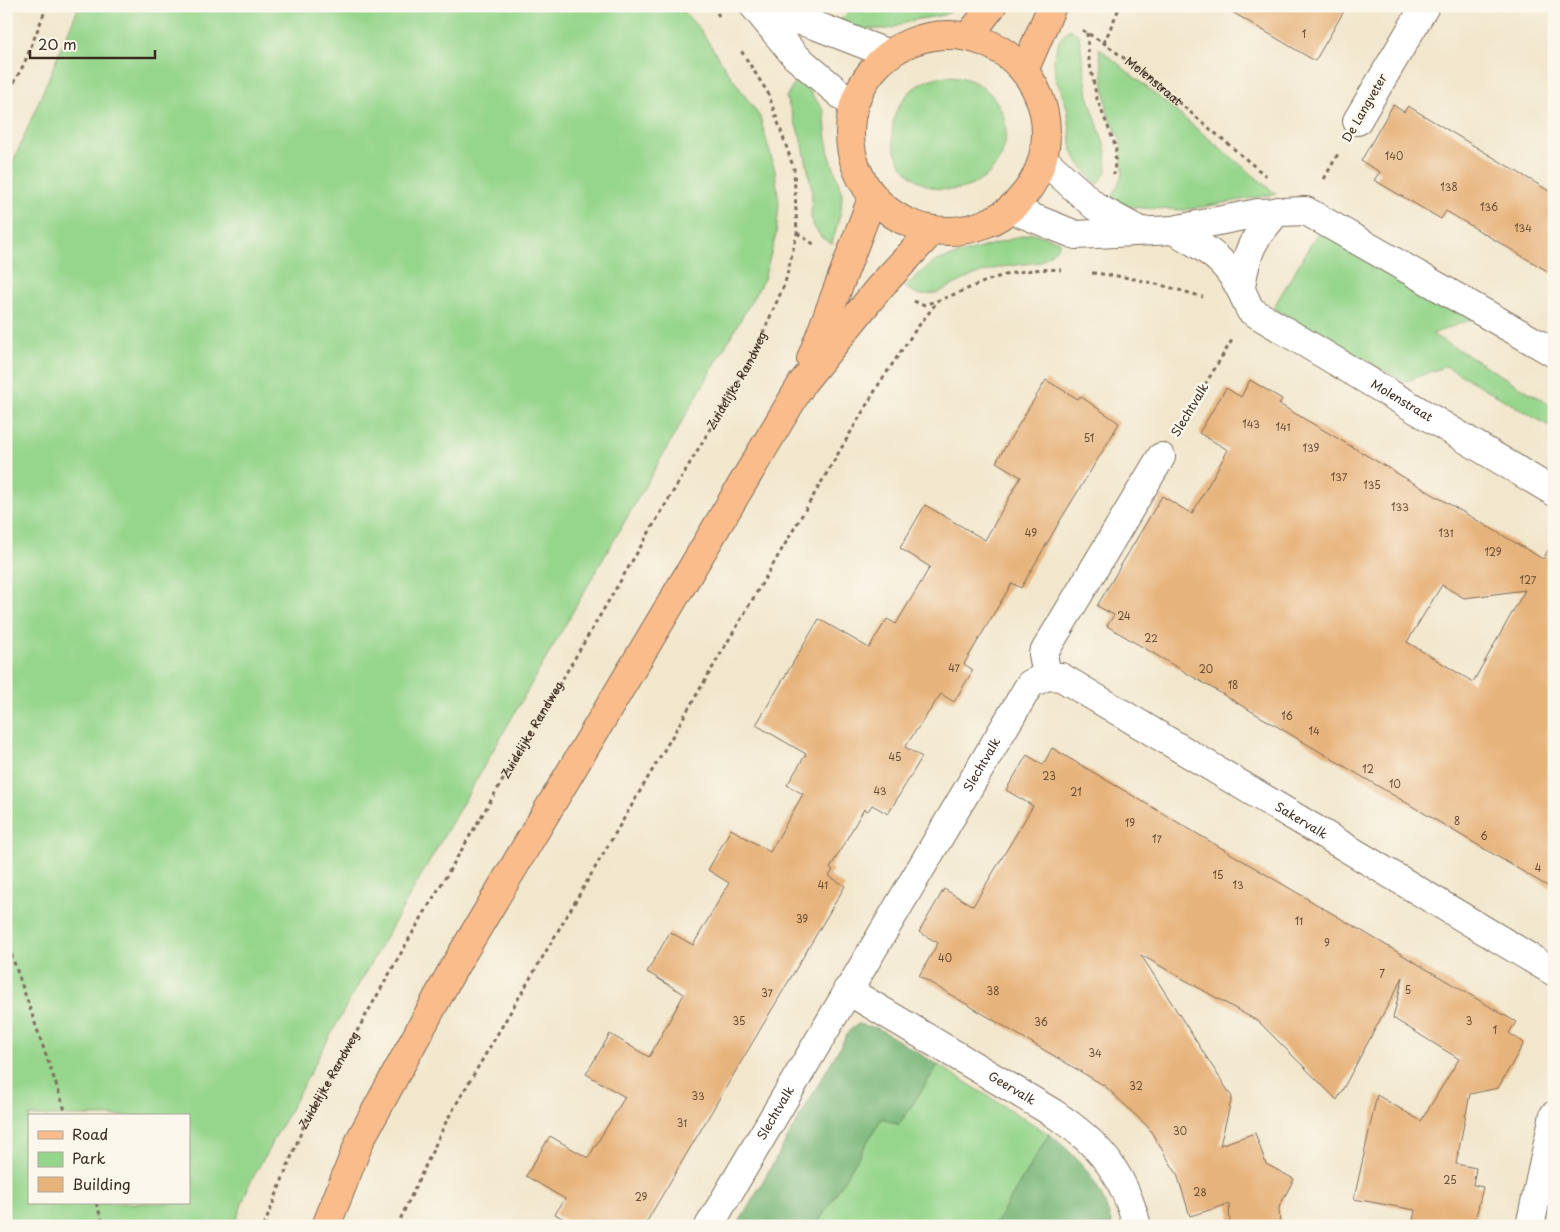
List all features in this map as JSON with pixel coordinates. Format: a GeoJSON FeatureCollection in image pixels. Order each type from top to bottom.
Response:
{"type":"FeatureCollection","features":[{"type":"Feature","properties":{"kind":"main road"},"geometry":{"type":"LineString","coordinates":[[969,36],[992,6]]}},
{"type":"Feature","properties":{"kind":"main road"},"geometry":{"type":"LineString","coordinates":[[1024,71],[1052,6]]}},
{"type":"Feature","properties":{"kind":"main road"},"geometry":{"type":"LineString","coordinates":[[946,34],[969,36],[1004,51],[1024,71],[1040,98],[1047,128],[1043,159],[1030,187],[1011,209],[987,224],[961,231],[933,230],[911,224],[890,213],[873,196],[857,169],[849,138],[853,106],[867,76],[889,54],[916,39],[946,34]]}},
{"type":"Feature","properties":{"kind":"main road"},"geometry":{"type":"LineString","coordinates":[[803,382],[873,196]]}},
{"type":"Feature","properties":{"kind":"main road"},"geometry":{"type":"LineString","coordinates":[[326,1226],[361,1138],[452,969],[803,382],[879,288],[933,230]]}},
{"type":"Feature","properties":{"kind":"street"},"geometry":{"type":"LineString","coordinates":[[755,6],[817,26],[889,54]]}},
{"type":"Feature","properties":{"kind":"street"},"geometry":{"type":"LineString","coordinates":[[755,6],[794,56],[853,106]]}},
{"type":"Feature","properties":{"kind":"street","name":"De Langveter"},"geometry":{"type":"LineString","coordinates":[[1357,121],[1425,6]]}},
{"type":"Feature","properties":{"kind":"street"},"geometry":{"type":"LineString","coordinates":[[1043,159],[1096,207],[1140,232]]}},
{"type":"Feature","properties":{"kind":"street"},"geometry":{"type":"LineString","coordinates":[[1011,209],[1076,234],[1173,230],[1258,213],[1306,211],[1554,353]]}},
{"type":"Feature","properties":{"kind":"street"},"geometry":{"type":"LineString","coordinates":[[1245,298],[1249,249],[1258,233],[1278,212]]}},
{"type":"Feature","properties":{"kind":"street","name":"Molenstraat"},"geometry":{"type":"LineString","coordinates":[[1173,230],[1209,250],[1226,266],[1245,298],[1554,492]]}},
{"type":"Feature","properties":{"kind":"street"},"geometry":{"type":"LineString","coordinates":[[1047,676],[1043,654],[1161,457]]}},
{"type":"Feature","properties":{"kind":"street","name":"Sakervalk"},"geometry":{"type":"LineString","coordinates":[[1047,676],[1061,677],[1554,972]]}},
{"type":"Feature","properties":{"kind":"street","name":"Slechtvalk"},"geometry":{"type":"LineString","coordinates":[[709,1226],[847,990],[1030,684],[1047,676]]}},
{"type":"Feature","properties":{"kind":"street","name":"Geervalk"},"geometry":{"type":"LineString","coordinates":[[847,990],[1053,1112],[1078,1130],[1100,1151],[1118,1176],[1131,1203],[1137,1226]]}},
{"type":"Feature","properties":{"kind":"street"},"geometry":{"type":"LineString","coordinates":[[1530,1226],[1554,1115]]}},
{"type":"Feature","properties":{"kind":"path"},"geometry":{"type":"LineString","coordinates":[[6,97],[24,64],[47,6]]}},
{"type":"Feature","properties":{"kind":"path"},"geometry":{"type":"LineString","coordinates":[[1104,43],[1120,6]]}},
{"type":"Feature","properties":{"kind":"path","name":"Molenstraat"},"geometry":{"type":"LineString","coordinates":[[1096,207],[1115,173],[1116,147],[1097,99],[1089,60],[1087,33],[1104,43],[1145,74],[1306,211]]}},
{"type":"Feature","properties":{"kind":"path","name":"Zuidelijke Randweg"},"geometry":{"type":"LineString","coordinates":[[264,1226],[304,1125],[409,939],[752,358],[785,283],[797,233],[794,169],[768,93]]}},
{"type":"Feature","properties":{"kind":"path","name":"De Langveter"},"geometry":{"type":"LineString","coordinates":[[1306,211],[1357,121]]}},
{"type":"Feature","properties":{"kind":"path"},"geometry":{"type":"LineString","coordinates":[[1052,269],[1061,270]]}},
{"type":"Feature","properties":{"kind":"path"},"geometry":{"type":"LineString","coordinates":[[1090,272],[1159,284],[1203,297],[1222,307],[1245,298]]}},
{"type":"Feature","properties":{"kind":"path","name":"Slechtvalk"},"geometry":{"type":"LineString","coordinates":[[1161,457],[1245,298]]}},
{"type":"Feature","properties":{"kind":"path"},"geometry":{"type":"LineString","coordinates":[[397,1226],[447,1120],[462,1094],[879,384],[937,302]]}},
{"type":"Feature","properties":{"kind":"path"},"geometry":{"type":"LineString","coordinates":[[6,939],[66,1114]]}},
{"type":"Feature","properties":{"kind":"path"},"geometry":{"type":"LineString","coordinates":[[96,1204],[104,1226]]}},
{"type":"Feature","properties":{"kind":"green space"},"geometry":{"type":"Polygon","coordinates":[[[79,6],[678,6],[700,29],[760,117],[775,171],[779,203],[776,235],[764,279],[348,1003],[249,1185],[234,1226],[6,1226],[6,179],[79,6]]]}},
{"type":"Feature","properties":{"kind":"green space"},"geometry":{"type":"Polygon","coordinates":[[[883,6],[959,6],[944,15],[914,20],[889,29],[863,29],[839,21],[849,11],[883,6]]]}},
{"type":"Feature","properties":{"kind":"green space"},"geometry":{"type":"Polygon","coordinates":[[[1069,29],[1079,35],[1088,96],[1106,150],[1107,171],[1097,185],[1072,151],[1068,112],[1063,94],[1055,78],[1054,58],[1059,41],[1069,29]]]}},
{"type":"Feature","properties":{"kind":"green space"},"geometry":{"type":"Polygon","coordinates":[[[1099,48],[1276,194],[1184,210],[1124,207],[1112,198],[1123,173],[1121,141],[1108,115],[1099,48]]]}},
{"type":"Feature","properties":{"kind":"green space"},"geometry":{"type":"Polygon","coordinates":[[[949,76],[971,80],[989,93],[1002,111],[1006,133],[1002,155],[989,173],[971,186],[949,190],[927,186],[909,173],[896,155],[892,133],[896,111],[909,93],[927,80],[949,76]]]}},
{"type":"Feature","properties":{"kind":"green space"},"geometry":{"type":"Polygon","coordinates":[[[799,77],[824,111],[828,150],[842,193],[841,211],[832,244],[822,238],[814,227],[811,218],[812,190],[803,145],[786,97],[799,77]]]}},
{"type":"Feature","properties":{"kind":"green space"},"geometry":{"type":"Polygon","coordinates":[[[1320,229],[1473,319],[1432,334],[1554,407],[1554,429],[1446,366],[1404,382],[1273,308],[1320,229]]]}},
{"type":"Feature","properties":{"kind":"green space"},"geometry":{"type":"Polygon","coordinates":[[[1032,233],[1060,241],[1057,248],[1040,262],[1001,267],[974,275],[937,293],[919,295],[905,287],[936,261],[1032,233]]]}},
{"type":"Feature","properties":{"kind":"green space"},"geometry":{"type":"Polygon","coordinates":[[[858,1024],[878,1028],[938,1065],[899,1125],[882,1118],[816,1226],[737,1226],[849,1031],[858,1024]]]}},
{"type":"Feature","properties":{"kind":"green space"},"geometry":{"type":"Polygon","coordinates":[[[938,1065],[1049,1134],[994,1226],[816,1226],[882,1118],[899,1125],[938,1065]]]}},
{"type":"Feature","properties":{"kind":"green space"},"geometry":{"type":"Polygon","coordinates":[[[1049,1134],[1072,1154],[1089,1174],[1102,1197],[1112,1226],[994,1226],[1049,1134]]]}},
{"type":"Feature","properties":{"kind":"building"},"geometry":{"type":"Polygon","coordinates":[[[1222,6],[1347,6],[1315,61],[1222,6]]]}},
{"type":"Feature","properties":{"kind":"building"},"geometry":{"type":"Polygon","coordinates":[[[1393,105],[1404,112],[1408,106],[1554,194],[1554,275],[1446,211],[1441,219],[1374,180],[1380,172],[1361,161],[1393,105]]]}},
{"type":"Feature","properties":{"kind":"building"},"geometry":{"type":"Polygon","coordinates":[[[1046,380],[1078,399],[1080,396],[1119,423],[1107,444],[1021,588],[1012,583],[964,664],[973,670],[954,702],[941,694],[905,747],[922,757],[888,814],[872,805],[868,811],[864,809],[830,868],[833,870],[829,876],[845,886],[644,1226],[576,1226],[555,1214],[565,1199],[526,1176],[550,1136],[588,1158],[625,1097],[586,1074],[610,1034],[649,1057],[684,994],[647,972],[670,932],[693,945],[729,883],[708,870],[731,829],[770,852],[803,794],[787,785],[806,754],[756,725],[819,619],[869,648],[887,619],[896,624],[930,567],[900,548],[925,505],[985,540],[1021,477],[996,462],[1046,380]]]}},
{"type":"Feature","properties":{"kind":"building"},"geometry":{"type":"Polygon","coordinates":[[[1250,380],[1282,399],[1279,404],[1543,559],[1554,540],[1554,890],[1107,626],[1114,615],[1097,606],[1162,496],[1192,514],[1228,450],[1199,433],[1226,388],[1241,397],[1250,380]],[[1442,585],[1407,642],[1473,682],[1525,590],[1464,598],[1442,585]]]}},
{"type":"Feature","properties":{"kind":"building"},"geometry":{"type":"Polygon","coordinates":[[[1052,748],[1516,1022],[1509,1033],[1524,1043],[1498,1088],[1470,1094],[1456,1164],[1476,1168],[1473,1185],[1483,1187],[1474,1226],[1412,1226],[1415,1210],[1354,1199],[1377,1095],[1421,1121],[1459,1059],[1393,1018],[1403,977],[1337,1100],[1259,1022],[1141,955],[1232,1097],[1220,1145],[1255,1133],[1266,1164],[1294,1179],[1279,1207],[1280,1226],[1230,1226],[1229,1204],[1190,1216],[1177,1174],[1148,1127],[1105,1086],[919,976],[938,943],[919,932],[944,889],[973,906],[1033,806],[1006,790],[1027,755],[1043,765],[1052,748]]]}}]}
